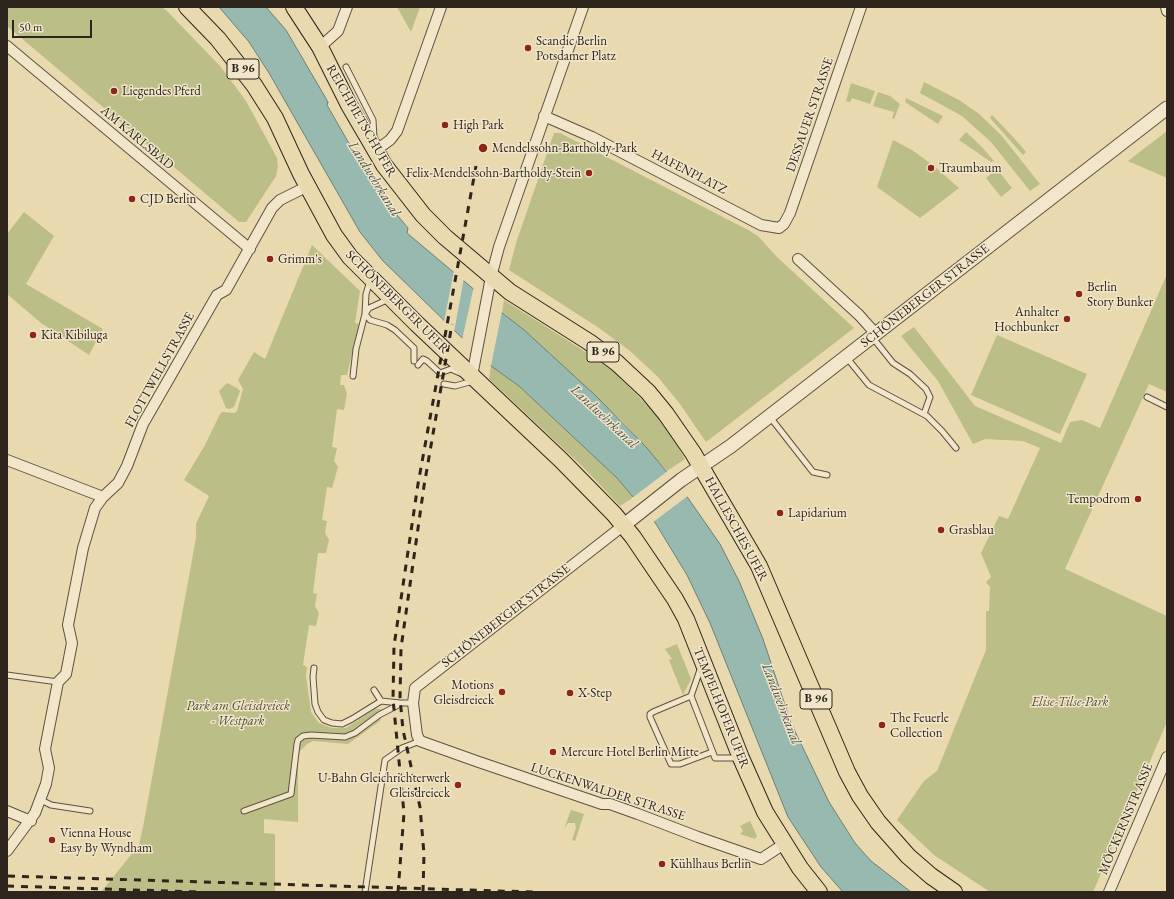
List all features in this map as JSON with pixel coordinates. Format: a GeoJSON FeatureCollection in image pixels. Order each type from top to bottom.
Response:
{"type":"FeatureCollection","features":[{"type":"Feature","properties":{"kind":"main road","name":"SCHÖNEBERGER UFER"},"geometry":{"type":"LineString","coordinates":[[187,7],[218,39],[254,85],[275,118],[334,235],[350,256],[390,299],[561,460],[624,524]]}},
{"type":"Feature","properties":{"kind":"main road","name":"REICHPIETSCHUFER"},"geometry":{"type":"LineString","coordinates":[[294,7],[320,47],[339,86],[375,150],[394,179],[423,215],[490,284]]}},
{"type":"Feature","properties":{"kind":"main road","name":"HALLESCHES UFER"},"geometry":{"type":"LineString","coordinates":[[490,284],[510,292],[604,353],[648,392],[666,414],[701,466],[759,566],[847,772],[860,796],[878,822],[908,856],[931,876],[954,892]]}},
{"type":"Feature","properties":{"kind":"main road","name":"TEMPELHOFER UFER"},"geometry":{"type":"LineString","coordinates":[[624,524],[675,599],[703,662],[741,758],[765,812],[784,844],[819,892]]}},
{"type":"Feature","properties":{"kind":"street"},"geometry":{"type":"LineString","coordinates":[[320,47],[338,31],[348,7]]}},
{"type":"Feature","properties":{"kind":"street"},"geometry":{"type":"LineString","coordinates":[[375,150],[390,140],[397,131],[441,7]]}},
{"type":"Feature","properties":{"kind":"street"},"geometry":{"type":"LineString","coordinates":[[474,378],[476,359],[490,284],[503,234],[583,7]]}},
{"type":"Feature","properties":{"kind":"street","name":"DESSAUER STRASSE"},"geometry":{"type":"LineString","coordinates":[[779,228],[784,224],[790,213],[861,7]]}},
{"type":"Feature","properties":{"kind":"street"},"geometry":{"type":"LineString","coordinates":[[1166,7],[1167,11]]}},
{"type":"Feature","properties":{"kind":"street","name":"AM KARLSBAD"},"geometry":{"type":"LineString","coordinates":[[7,46],[250,249]]}},
{"type":"Feature","properties":{"kind":"street","name":"SCHÖNEBERGER STRASSE"},"geometry":{"type":"LineString","coordinates":[[420,741],[407,703],[415,688],[422,682],[681,480],[717,456],[770,416],[1167,108]]}},
{"type":"Feature","properties":{"kind":"street","name":"HAFENPLATZ"},"geometry":{"type":"LineString","coordinates":[[544,116],[592,137],[761,225],[779,228]]}},
{"type":"Feature","properties":{"kind":"street","name":"FLOTTWELLSTRASSE"},"geometry":{"type":"LineString","coordinates":[[7,851],[30,821],[41,800],[49,768],[44,749],[58,682],[66,674],[72,643],[68,625],[83,548],[94,512],[103,497],[118,483],[127,466],[143,424],[217,295],[226,290],[272,208],[280,200],[308,186]]}},
{"type":"Feature","properties":{"kind":"street"},"geometry":{"type":"LineString","coordinates":[[798,259],[859,315],[874,336]]}},
{"type":"Feature","properties":{"kind":"street"},"geometry":{"type":"LineString","coordinates":[[7,460],[103,497]]}},
{"type":"Feature","properties":{"kind":"street","name":"LUCKENWALDER STRASSE"},"geometry":{"type":"LineString","coordinates":[[420,741],[505,771],[642,815],[698,838],[761,859],[784,844]]}},
{"type":"Feature","properties":{"kind":"street","name":"MÖCKERNSTRASSE"},"geometry":{"type":"LineString","coordinates":[[1109,892],[1167,757]]}},
{"type":"Feature","properties":{"kind":"street"},"geometry":{"type":"LineString","coordinates":[[7,811],[15,813],[30,821]]}},
{"type":"Feature","properties":{"kind":"lane"},"geometry":{"type":"LineString","coordinates":[[346,67],[373,120],[375,150]]}},
{"type":"Feature","properties":{"kind":"lane"},"geometry":{"type":"LineString","coordinates":[[353,376],[356,349],[365,314],[366,294],[371,279]]}},
{"type":"Feature","properties":{"kind":"lane"},"geometry":{"type":"LineString","coordinates":[[365,314],[369,308],[390,299]]}},
{"type":"Feature","properties":{"kind":"lane"},"geometry":{"type":"LineString","coordinates":[[365,314],[370,320],[387,325],[395,330],[414,348],[416,363],[423,360],[427,361],[440,373],[451,369],[458,371],[467,377],[474,378]]}},
{"type":"Feature","properties":{"kind":"lane"},"geometry":{"type":"LineString","coordinates":[[874,336],[893,363],[910,374],[926,389],[930,397],[924,414]]}},
{"type":"Feature","properties":{"kind":"lane"},"geometry":{"type":"LineString","coordinates":[[846,357],[869,385],[924,414],[942,431],[956,448]]}},
{"type":"Feature","properties":{"kind":"lane"},"geometry":{"type":"LineString","coordinates":[[444,384],[455,386],[474,378]]}},
{"type":"Feature","properties":{"kind":"lane"},"geometry":{"type":"LineString","coordinates":[[1147,397],[1167,406]]}},
{"type":"Feature","properties":{"kind":"lane"},"geometry":{"type":"LineString","coordinates":[[770,416],[813,472],[827,475]]}},
{"type":"Feature","properties":{"kind":"lane"},"geometry":{"type":"LineString","coordinates":[[703,662],[690,696],[712,752],[715,758],[741,758]]}},
{"type":"Feature","properties":{"kind":"lane"},"geometry":{"type":"LineString","coordinates":[[314,668],[313,677],[315,704],[318,712],[324,720],[342,724],[381,701],[407,703]]}},
{"type":"Feature","properties":{"kind":"lane"},"geometry":{"type":"LineString","coordinates":[[7,675],[58,682]]}},
{"type":"Feature","properties":{"kind":"lane"},"geometry":{"type":"LineString","coordinates":[[374,690],[381,701]]}},
{"type":"Feature","properties":{"kind":"lane"},"geometry":{"type":"LineString","coordinates":[[690,696],[653,712],[650,717],[671,764],[680,764],[712,752]]}},
{"type":"Feature","properties":{"kind":"lane"},"geometry":{"type":"LineString","coordinates":[[244,811],[290,794],[297,744],[298,740],[303,736],[311,734],[345,737],[355,733],[379,716],[407,703]]}},
{"type":"Feature","properties":{"kind":"lane"},"geometry":{"type":"LineString","coordinates":[[365,892],[385,760],[402,748],[420,741]]}},
{"type":"Feature","properties":{"kind":"lane"},"geometry":{"type":"LineString","coordinates":[[41,800],[51,805],[90,811]]}},
{"type":"Feature","properties":{"kind":"green space"},"geometry":{"type":"Polygon","coordinates":[[[7,7],[161,7],[166,10],[220,66],[246,101],[277,158],[278,167],[276,176],[246,222],[239,222],[7,26],[7,7]]]}},
{"type":"Feature","properties":{"kind":"green space"},"geometry":{"type":"Polygon","coordinates":[[[397,7],[420,7],[411,32],[397,7]]]}},
{"type":"Feature","properties":{"kind":"green space"},"geometry":{"type":"Polygon","coordinates":[[[924,82],[959,100],[978,113],[1001,135],[1040,184],[1030,191],[991,142],[962,116],[920,93],[924,82]]]}},
{"type":"Feature","properties":{"kind":"green space"},"geometry":{"type":"Polygon","coordinates":[[[851,83],[875,91],[870,104],[852,98],[850,102],[846,101],[851,83]]]}},
{"type":"Feature","properties":{"kind":"green space"},"geometry":{"type":"Polygon","coordinates":[[[878,92],[890,96],[900,104],[894,119],[892,118],[894,112],[873,106],[878,92]]]}},
{"type":"Feature","properties":{"kind":"green space"},"geometry":{"type":"Polygon","coordinates":[[[906,98],[943,116],[938,124],[905,102],[906,98]]]}},
{"type":"Feature","properties":{"kind":"green space"},"geometry":{"type":"Polygon","coordinates":[[[992,115],[1026,152],[1023,155],[990,118],[992,115]]]}},
{"type":"Feature","properties":{"kind":"green space"},"geometry":{"type":"Polygon","coordinates":[[[1167,131],[1167,178],[1128,161],[1167,131]]]}},
{"type":"Feature","properties":{"kind":"green space"},"geometry":{"type":"Polygon","coordinates":[[[966,132],[994,161],[991,162],[959,140],[966,132]]]}},
{"type":"Feature","properties":{"kind":"green space","name":"Mendelssohn-Bartholdy-Park"},"geometry":{"type":"Polygon","coordinates":[[[554,133],[560,133],[758,236],[776,256],[854,328],[706,442],[680,404],[658,377],[630,351],[599,328],[509,270],[516,243],[554,133]]]}},
{"type":"Feature","properties":{"kind":"green space"},"geometry":{"type":"Polygon","coordinates":[[[893,140],[912,150],[934,166],[959,188],[920,218],[877,187],[893,140]]]}},
{"type":"Feature","properties":{"kind":"green space"},"geometry":{"type":"Polygon","coordinates":[[[997,169],[1012,188],[1001,197],[986,178],[997,169]]]}},
{"type":"Feature","properties":{"kind":"green space"},"geometry":{"type":"Polygon","coordinates":[[[24,212],[54,236],[26,284],[103,329],[89,355],[41,323],[7,294],[7,234],[24,212]]]}},
{"type":"Feature","properties":{"kind":"green space","name":"Park am Gleisdreieck - Westpark"},"geometry":{"type":"Polygon","coordinates":[[[312,245],[360,291],[355,323],[359,324],[347,375],[341,375],[340,385],[344,385],[347,394],[344,410],[337,409],[332,447],[337,448],[334,461],[338,467],[332,488],[327,487],[322,520],[327,521],[325,533],[329,540],[326,553],[318,553],[313,593],[317,594],[315,606],[319,613],[316,626],[309,625],[303,665],[307,667],[306,676],[311,712],[319,723],[332,728],[346,728],[375,709],[382,709],[380,721],[348,744],[313,741],[307,744],[300,751],[298,757],[298,822],[264,819],[264,833],[275,834],[275,892],[101,892],[139,845],[143,827],[196,538],[196,524],[209,496],[184,480],[205,445],[220,414],[222,412],[234,413],[237,411],[243,389],[238,380],[254,352],[265,359],[312,245]]]}},
{"type":"Feature","properties":{"kind":"green space","name":"Elise-Tilse-Park"},"geometry":{"type":"Polygon","coordinates":[[[1167,274],[1167,392],[1149,384],[1065,569],[1167,616],[1167,722],[1093,892],[990,892],[934,855],[897,820],[924,781],[937,771],[986,650],[986,611],[989,611],[990,587],[986,582],[991,577],[981,553],[999,516],[1008,519],[1040,448],[1023,441],[985,439],[973,444],[938,381],[901,336],[914,327],[975,406],[1061,443],[1070,422],[1082,420],[1100,428],[1167,274]]]}},
{"type":"Feature","properties":{"kind":"green space"},"geometry":{"type":"Polygon","coordinates":[[[504,300],[592,356],[614,372],[650,408],[671,435],[685,459],[667,471],[622,421],[523,329],[502,313],[504,300]]]}},
{"type":"Feature","properties":{"kind":"green space"},"geometry":{"type":"Polygon","coordinates":[[[997,335],[1087,374],[1060,434],[971,395],[997,335]]]}},
{"type":"Feature","properties":{"kind":"green space"},"geometry":{"type":"Polygon","coordinates":[[[491,366],[519,386],[617,478],[633,497],[620,506],[582,466],[489,379],[491,366]]]}},
{"type":"Feature","properties":{"kind":"green space"},"geometry":{"type":"Polygon","coordinates":[[[227,383],[240,391],[234,407],[229,409],[226,408],[219,391],[227,383]]]}},
{"type":"Feature","properties":{"kind":"green space"},"geometry":{"type":"Polygon","coordinates":[[[677,644],[691,679],[683,695],[669,660],[672,659],[665,649],[677,644]]]}},
{"type":"Feature","properties":{"kind":"green space"},"geometry":{"type":"Polygon","coordinates":[[[571,810],[584,814],[575,841],[572,840],[576,828],[575,823],[568,823],[564,829],[571,810]]]}},
{"type":"Feature","properties":{"kind":"green space"},"geometry":{"type":"Polygon","coordinates":[[[750,821],[757,836],[755,839],[740,834],[743,831],[740,826],[750,821]]]}},
{"type":"Feature","properties":{"kind":"water","name":"Landwehrkanal"},"geometry":{"type":"Polygon","coordinates":[[[219,7],[266,7],[286,30],[328,102],[327,105],[359,161],[375,182],[387,203],[408,228],[407,233],[523,329],[596,396],[647,448],[688,498],[720,544],[739,581],[763,639],[791,723],[829,802],[855,843],[871,861],[911,892],[843,892],[821,867],[788,817],[710,623],[687,575],[656,524],[617,478],[519,386],[491,366],[383,261],[360,232],[269,73],[249,42],[219,7]]]}},
{"type":"Feature","properties":{"kind":"pier"},"geometry":{"type":"Polygon","coordinates":[[[454,270],[464,278],[454,332],[444,322],[454,270]]]}},
{"type":"Feature","properties":{"kind":"pier"},"geometry":{"type":"Polygon","coordinates":[[[474,286],[502,311],[491,366],[462,340],[474,286]]]}},
{"type":"Feature","properties":{"kind":"pier"},"geometry":{"type":"Polygon","coordinates":[[[669,470],[689,495],[652,523],[632,498],[669,470]]]}},
{"type":"Feature","properties":{"kind":"railway"},"geometry":{"type":"LineString","coordinates":[[398,892],[404,813],[393,699],[394,646],[418,484],[476,166]]}},
{"type":"Feature","properties":{"kind":"railway"},"geometry":{"type":"LineString","coordinates":[[423,892],[424,854],[420,807],[403,730],[400,698],[401,648],[424,486],[452,324]]}},
{"type":"Feature","properties":{"kind":"railway"},"geometry":{"type":"LineString","coordinates":[[8,876],[533,892]]}},
{"type":"Feature","properties":{"kind":"railway"},"geometry":{"type":"LineString","coordinates":[[7,886],[200,892]]}},
{"type":"Feature","properties":{"kind":"place","name":"Scandic Berlin Potsdamer Platz"},"geometry":{"type":"Point","coordinates":[528,48]}},
{"type":"Feature","properties":{"kind":"place","name":"Liegendes Pferd"},"geometry":{"type":"Point","coordinates":[114,91]}},
{"type":"Feature","properties":{"kind":"place","name":"High Park"},"geometry":{"type":"Point","coordinates":[445,125]}},
{"type":"Feature","properties":{"kind":"place","name":"Mendelssohn-Bartholdy-Park"},"geometry":{"type":"Point","coordinates":[483,148]}},
{"type":"Feature","properties":{"kind":"place","name":"Traumbaum"},"geometry":{"type":"Point","coordinates":[931,168]}},
{"type":"Feature","properties":{"kind":"place","name":"Felix-Mendelssohn-Bartholdy-Stein"},"geometry":{"type":"Point","coordinates":[589,173]}},
{"type":"Feature","properties":{"kind":"place","name":"CJD Berlin"},"geometry":{"type":"Point","coordinates":[132,199]}},
{"type":"Feature","properties":{"kind":"place","name":"Grimm's"},"geometry":{"type":"Point","coordinates":[270,259]}},
{"type":"Feature","properties":{"kind":"place","name":"Berlin Story Bunker"},"geometry":{"type":"Point","coordinates":[1079,294]}},
{"type":"Feature","properties":{"kind":"place","name":"Anhalter Hochbunker"},"geometry":{"type":"Point","coordinates":[1067,319]}},
{"type":"Feature","properties":{"kind":"place","name":"Kita Kibiluga"},"geometry":{"type":"Point","coordinates":[33,335]}},
{"type":"Feature","properties":{"kind":"place","name":"Tempodrom"},"geometry":{"type":"Point","coordinates":[1138,499]}},
{"type":"Feature","properties":{"kind":"place","name":"Lapidarium"},"geometry":{"type":"Point","coordinates":[780,513]}},
{"type":"Feature","properties":{"kind":"place","name":"Grasblau"},"geometry":{"type":"Point","coordinates":[941,530]}},
{"type":"Feature","properties":{"kind":"place","name":"Motions Gleisdreieck"},"geometry":{"type":"Point","coordinates":[502,692]}},
{"type":"Feature","properties":{"kind":"place","name":"X-Step"},"geometry":{"type":"Point","coordinates":[570,693]}},
{"type":"Feature","properties":{"kind":"place","name":"The Feuerle Collection"},"geometry":{"type":"Point","coordinates":[882,725]}},
{"type":"Feature","properties":{"kind":"place","name":"Mercure Hotel Berlin Mitte"},"geometry":{"type":"Point","coordinates":[553,752]}},
{"type":"Feature","properties":{"kind":"place","name":"U-Bahn Gleichrichterwerk Gleisdreieck"},"geometry":{"type":"Point","coordinates":[458,785]}},
{"type":"Feature","properties":{"kind":"place","name":"Vienna House Easy By Wyndham"},"geometry":{"type":"Point","coordinates":[52,840]}},
{"type":"Feature","properties":{"kind":"place","name":"Kühlhaus Berlin"},"geometry":{"type":"Point","coordinates":[662,864]}}]}
